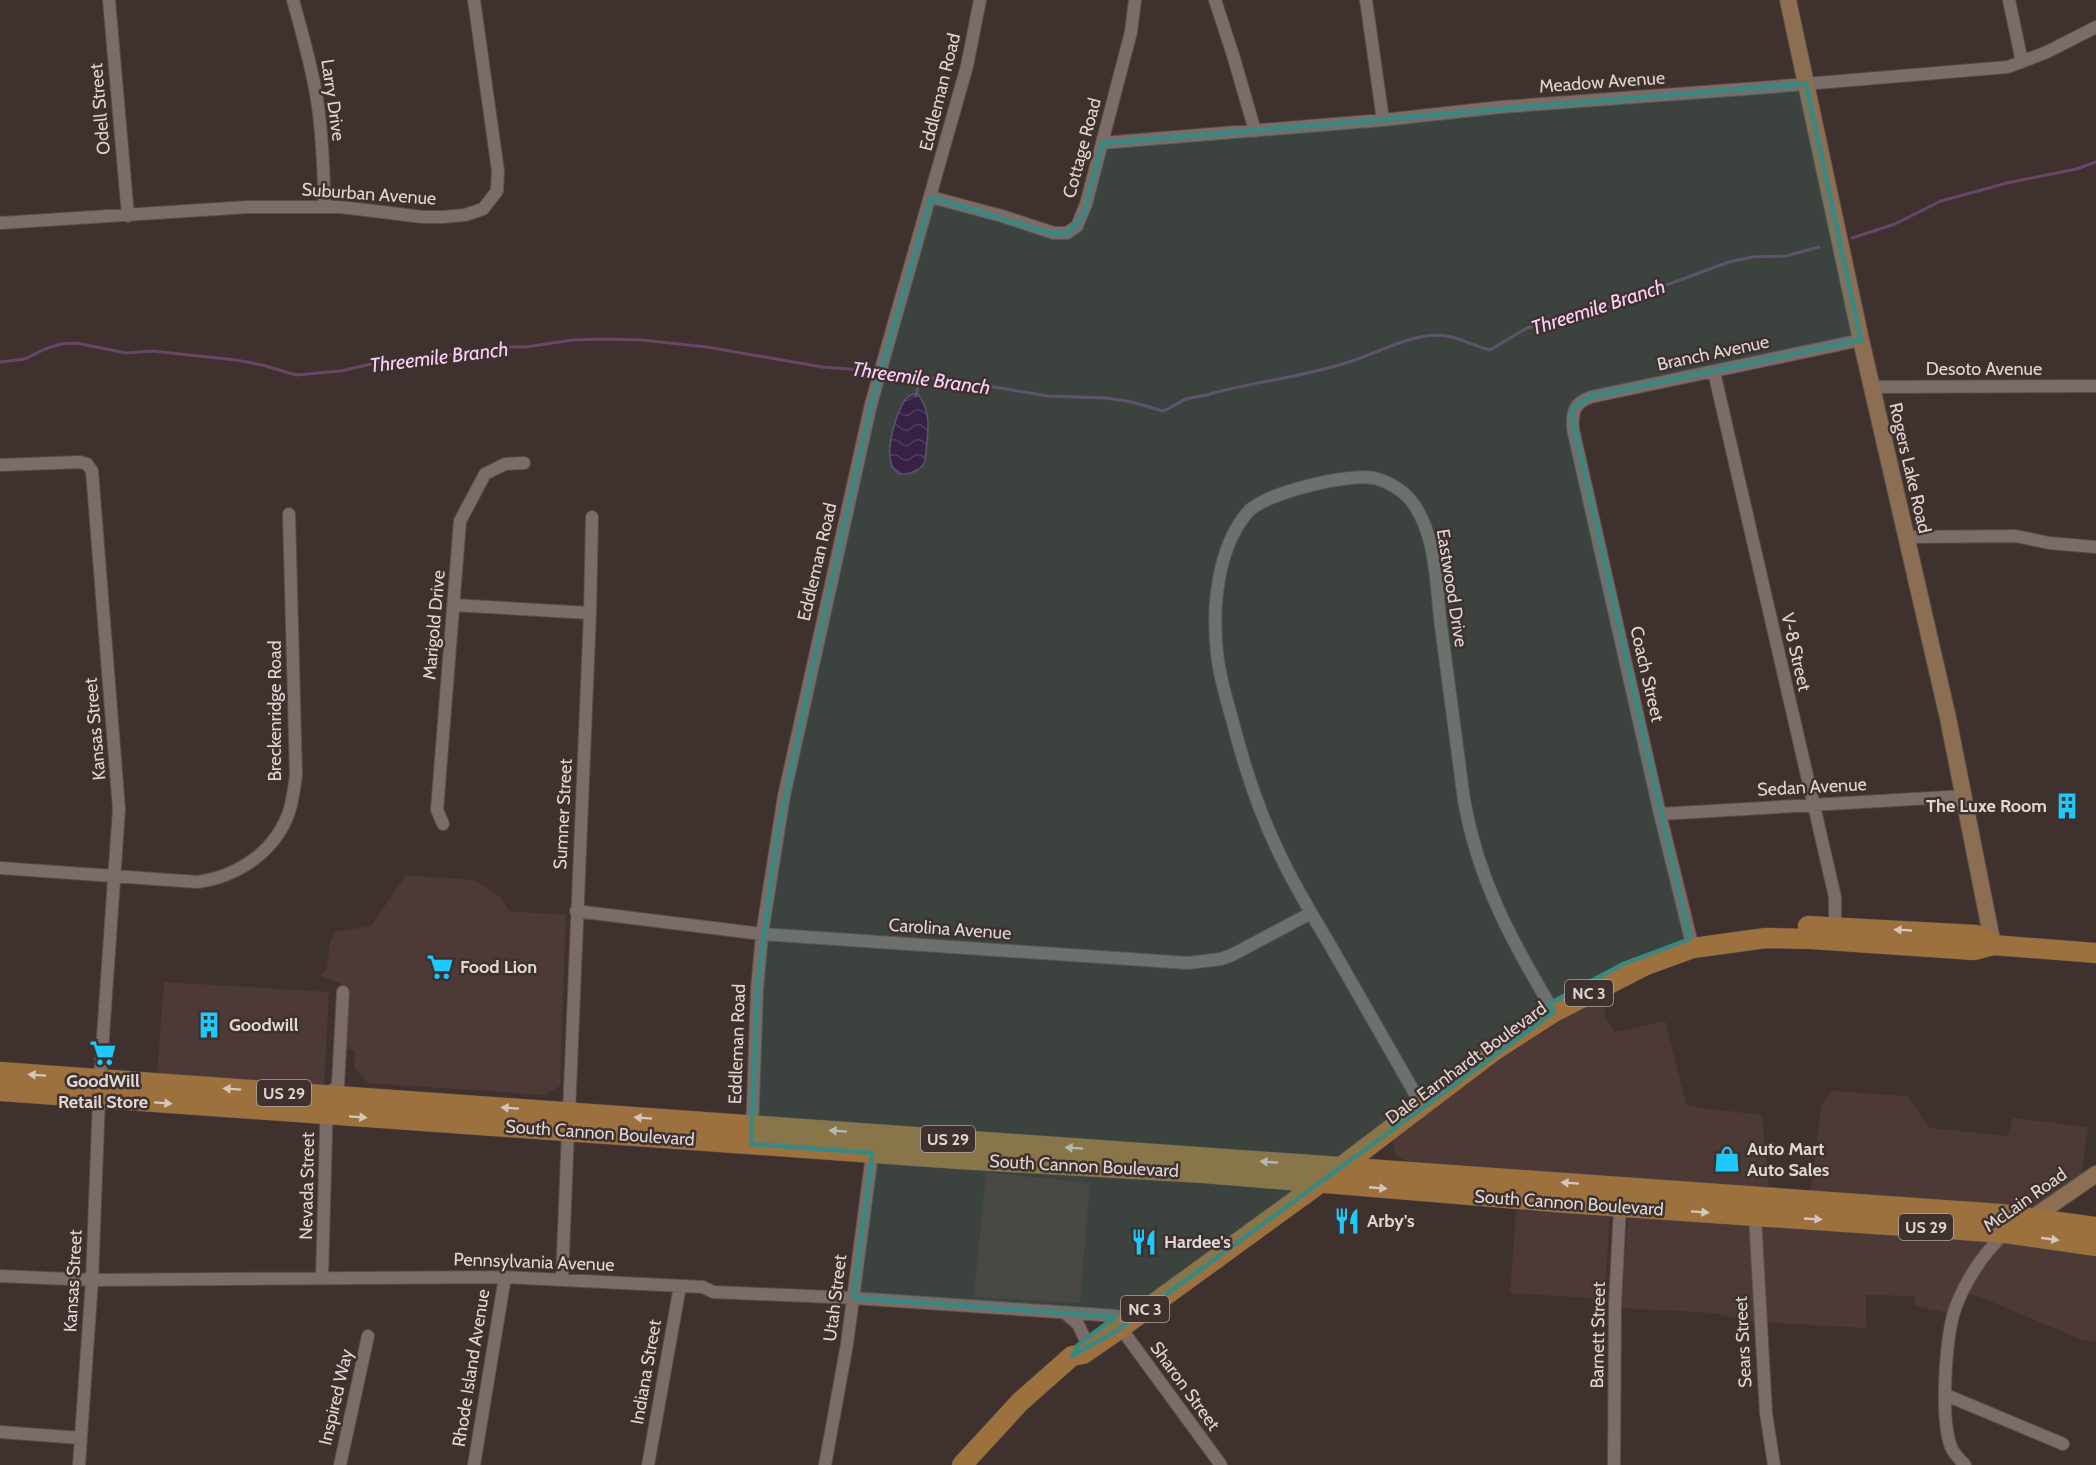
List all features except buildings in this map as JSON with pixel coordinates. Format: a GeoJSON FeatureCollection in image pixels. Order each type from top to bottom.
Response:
{"type":"FeatureCollection","features":[{"type":"Feature","properties":{"kind":"main road","name":"Rogers Lake Road"},"geometry":{"type":"LineString","coordinates":[[1788,0],[1861,340],[1965,796],[1993,945]]}},
{"type":"Feature","properties":{"kind":"main road","name":"Dale Earnhardt Boulevard"},"geometry":{"type":"LineString","coordinates":[[1323,1174],[1417,1096],[1490,1042],[1551,1008],[1692,943],[1835,933],[1974,950],[1993,945],[2096,953]]}},
{"type":"Feature","properties":{"kind":"main road","name":"Dale Earnhardt Boulevard"},"geometry":{"type":"LineString","coordinates":[[1072,1356],[1083,1354],[1119,1322],[1323,1174],[1390,1130],[1551,1008]]}},
{"type":"Feature","properties":{"kind":"main road","name":"South Cannon Boulevard"},"geometry":{"type":"LineString","coordinates":[[0,1072],[99,1089]]}},
{"type":"Feature","properties":{"kind":"main road","name":"South Cannon Boulevard"},"geometry":{"type":"LineString","coordinates":[[0,1091],[99,1089],[1323,1174],[1620,1207],[2005,1233],[2096,1246]]}},
{"type":"Feature","properties":{"kind":"main road"},"geometry":{"type":"LineString","coordinates":[[1390,1130],[1386,1143],[1387,1152],[1394,1161],[1409,1172]]}},
{"type":"Feature","properties":{"kind":"main road","name":"South Cannon Boulevard"},"geometry":{"type":"LineString","coordinates":[[873,1143],[1323,1174],[1409,1172],[1689,1191],[2032,1218],[2096,1227]]}},
{"type":"Feature","properties":{"kind":"main road","name":"McLain Road"},"geometry":{"type":"LineString","coordinates":[[2005,1233],[2032,1218],[2096,1174]]}},
{"type":"Feature","properties":{"kind":"main road","name":"US 29"},"geometry":{"type":"LineString","coordinates":[[1620,1207],[1636,1198],[1674,1196],[1689,1191]]}},
{"type":"Feature","properties":{"kind":"main road","name":"Dale Earnhardt Boulevard"},"geometry":{"type":"LineString","coordinates":[[962,1465],[1020,1402],[1072,1356],[1078,1345],[1085,1339],[1119,1322]]}},
{"type":"Feature","properties":{"kind":"street","name":"Odell Street"},"geometry":{"type":"LineString","coordinates":[[109,0],[128,216]]}},
{"type":"Feature","properties":{"kind":"street","name":"Larry Drive"},"geometry":{"type":"LineString","coordinates":[[293,0],[308,53],[317,100],[325,207]]}},
{"type":"Feature","properties":{"kind":"street","name":"Suburban Avenue"},"geometry":{"type":"LineString","coordinates":[[0,223],[248,207],[325,207],[442,217],[465,215],[483,209],[497,191],[498,171],[474,0]]}},
{"type":"Feature","properties":{"kind":"street","name":"Eddleman Road"},"geometry":{"type":"LineString","coordinates":[[752,1134],[757,989],[762,933],[784,796],[871,405],[968,66],[980,0]]}},
{"type":"Feature","properties":{"kind":"street","name":"Cottage Road"},"geometry":{"type":"LineString","coordinates":[[931,197],[1002,216],[1047,232],[1067,232],[1077,226],[1083,214],[1131,32],[1135,0]]}},
{"type":"Feature","properties":{"kind":"street"},"geometry":{"type":"LineString","coordinates":[[1215,0],[1255,132]]}},
{"type":"Feature","properties":{"kind":"street"},"geometry":{"type":"LineString","coordinates":[[1366,0],[1383,120]]}},
{"type":"Feature","properties":{"kind":"street"},"geometry":{"type":"LineString","coordinates":[[2008,0],[2022,62]]}},
{"type":"Feature","properties":{"kind":"street","name":"Meadow Avenue"},"geometry":{"type":"LineString","coordinates":[[1102,143],[1255,132],[1501,107],[2008,67],[2096,27]]}},
{"type":"Feature","properties":{"kind":"street","name":"Branch Avenue"},"geometry":{"type":"LineString","coordinates":[[1575,407],[1584,399],[1591,397],[1861,340]]}},
{"type":"Feature","properties":{"kind":"street","name":"V-8 Street"},"geometry":{"type":"LineString","coordinates":[[1714,372],[1834,897],[1835,933]]}},
{"type":"Feature","properties":{"kind":"street","name":"Desoto Avenue"},"geometry":{"type":"LineString","coordinates":[[1872,387],[2096,386]]}},
{"type":"Feature","properties":{"kind":"street","name":"Coach Street"},"geometry":{"type":"LineString","coordinates":[[1575,407],[1572,415],[1573,429],[1660,814],[1692,943]]}},
{"type":"Feature","properties":{"kind":"street","name":"Kansas Street"},"geometry":{"type":"LineString","coordinates":[[0,465],[80,462],[87,464],[92,471],[119,809],[116,877],[99,1089],[92,1280],[79,1465]]}},
{"type":"Feature","properties":{"kind":"street","name":"Marigold Drive"},"geometry":{"type":"LineString","coordinates":[[443,824],[437,810],[460,521],[485,474],[505,464],[524,463]]}},
{"type":"Feature","properties":{"kind":"street","name":"Eastwood Drive"},"geometry":{"type":"LineString","coordinates":[[1417,1096],[1281,858],[1265,821],[1238,742],[1221,677],[1215,617],[1220,580],[1231,536],[1248,510],[1256,504],[1292,490],[1342,479],[1372,478],[1400,490],[1414,505],[1426,528],[1433,561],[1470,835],[1487,886],[1508,930],[1551,1008]]}},
{"type":"Feature","properties":{"kind":"street","name":"Breckenridge Road"},"geometry":{"type":"LineString","coordinates":[[116,877],[198,882],[233,873],[261,854],[278,834],[289,814],[296,776],[290,514]]}},
{"type":"Feature","properties":{"kind":"street","name":"Sumner Street"},"geometry":{"type":"LineString","coordinates":[[562,1279],[592,517]]}},
{"type":"Feature","properties":{"kind":"street"},"geometry":{"type":"LineString","coordinates":[[1906,537],[2016,536],[2049,543],[2096,547]]}},
{"type":"Feature","properties":{"kind":"street"},"geometry":{"type":"LineString","coordinates":[[453,605],[590,613]]}},
{"type":"Feature","properties":{"kind":"street","name":"Sedan Avenue"},"geometry":{"type":"LineString","coordinates":[[1660,814],[1965,796]]}},
{"type":"Feature","properties":{"kind":"street"},"geometry":{"type":"LineString","coordinates":[[0,868],[116,877]]}},
{"type":"Feature","properties":{"kind":"street","name":"Carolina Avenue"},"geometry":{"type":"LineString","coordinates":[[576,911],[762,933],[1188,963],[1221,959],[1232,955],[1311,913]]}},
{"type":"Feature","properties":{"kind":"street","name":"Nevada Street"},"geometry":{"type":"LineString","coordinates":[[322,1277],[326,1105],[338,1085],[343,992]]}},
{"type":"Feature","properties":{"kind":"street","name":"Utah Street"},"geometry":{"type":"LineString","coordinates":[[825,1465],[848,1344],[873,1143]]}},
{"type":"Feature","properties":{"kind":"street","name":"Barnett Street"},"geometry":{"type":"LineString","coordinates":[[1614,1465],[1620,1207]]}},
{"type":"Feature","properties":{"kind":"street","name":"Sears Street"},"geometry":{"type":"LineString","coordinates":[[1755,1216],[1766,1413],[1774,1465]]}},
{"type":"Feature","properties":{"kind":"street","name":"McLain Road"},"geometry":{"type":"LineString","coordinates":[[1965,1465],[1956,1456],[1949,1439],[1946,1395],[1947,1343],[1957,1303],[1987,1250],[2005,1233]]}},
{"type":"Feature","properties":{"kind":"street","name":"Pennsylvania Avenue"},"geometry":{"type":"LineString","coordinates":[[0,1276],[92,1280],[322,1277],[562,1279],[702,1287],[713,1292],[853,1298],[1065,1313],[1119,1322]]}},
{"type":"Feature","properties":{"kind":"street","name":"Rhode Island Avenue"},"geometry":{"type":"LineString","coordinates":[[474,1465],[505,1277]]}},
{"type":"Feature","properties":{"kind":"street","name":"Indiana Street"},"geometry":{"type":"LineString","coordinates":[[648,1465],[680,1286]]}},
{"type":"Feature","properties":{"kind":"street"},"geometry":{"type":"LineString","coordinates":[[1065,1313],[1078,1324],[1085,1339]]}},
{"type":"Feature","properties":{"kind":"street","name":"Sharon Street"},"geometry":{"type":"LineString","coordinates":[[1119,1322],[1221,1465]]}},
{"type":"Feature","properties":{"kind":"street","name":"Inspired Way"},"geometry":{"type":"LineString","coordinates":[[340,1465],[368,1336]]}},
{"type":"Feature","properties":{"kind":"street"},"geometry":{"type":"LineString","coordinates":[[1946,1395],[2063,1444]]}},
{"type":"Feature","properties":{"kind":"street"},"geometry":{"type":"LineString","coordinates":[[0,1432],[81,1438]]}},
{"type":"Feature","properties":{"kind":"highlighted area"},"geometry":{"type":"Polygon","coordinates":[[[1806,83],[1861,340],[1591,397],[1575,407],[1572,415],[1690,939],[1623,964],[1549,1004],[1554,1012],[1115,1332],[1072,1356],[1078,1345],[1115,1317],[853,1298],[872,1153],[751,1144],[757,989],[776,840],[819,636],[871,404],[931,197],[1047,232],[1067,233],[1083,215],[1102,143],[1806,83]]]}},
{"type":"Feature","properties":{"kind":"shaded area"},"geometry":{"type":"Polygon","coordinates":[[[406,875],[474,880],[501,897],[509,911],[566,915],[560,1086],[545,1095],[368,1083],[354,1068],[355,1050],[346,1049],[350,987],[320,976],[327,968],[330,941],[335,932],[371,926],[406,875]]]}},
{"type":"Feature","properties":{"kind":"shaded area"},"geometry":{"type":"Polygon","coordinates":[[[164,982],[329,992],[324,1087],[157,1074],[164,982]]]}},
{"type":"Feature","properties":{"kind":"shaded area"},"geometry":{"type":"Polygon","coordinates":[[[1604,994],[1605,1016],[1614,1032],[1665,1021],[1687,1106],[1762,1115],[1769,1187],[1421,1163],[1404,1160],[1395,1154],[1393,1143],[1398,1131],[1488,1066],[1604,994]]]}},
{"type":"Feature","properties":{"kind":"shaded area"},"geometry":{"type":"Polygon","coordinates":[[[1832,1091],[1907,1096],[1930,1128],[2008,1136],[2013,1118],[2088,1127],[2081,1178],[2034,1208],[1810,1196],[1821,1105],[1832,1091]]]}},
{"type":"Feature","properties":{"kind":"shaded area"},"geometry":{"type":"Polygon","coordinates":[[[986,1172],[1090,1183],[1080,1303],[974,1297],[986,1172]]]}},
{"type":"Feature","properties":{"kind":"shaded area"},"geometry":{"type":"Polygon","coordinates":[[[1516,1210],[1610,1217],[1604,1299],[1510,1293],[1516,1210]]]}},
{"type":"Feature","properties":{"kind":"shaded area"},"geometry":{"type":"Polygon","coordinates":[[[1628,1217],[2012,1241],[2096,1257],[2096,1342],[2080,1339],[1977,1296],[1957,1290],[1946,1313],[1914,1305],[1915,1296],[1866,1295],[1866,1328],[1753,1322],[1713,1313],[1621,1308],[1628,1217]]]}},
{"type":"Feature","properties":{"kind":"water"},"geometry":{"type":"Polygon","coordinates":[[[917,393],[928,417],[925,461],[915,472],[899,474],[892,466],[890,457],[893,431],[898,413],[905,400],[917,393]]]}},
{"type":"Feature","properties":{"kind":"waterway","name":"Threemile Branch"},"geometry":{"type":"LineString","coordinates":[[1852,238],[1895,224],[1941,201],[2007,183],[2076,169],[2096,162]]}},
{"type":"Feature","properties":{"kind":"waterway","name":"Threemile Branch"},"geometry":{"type":"LineString","coordinates":[[885,373],[944,379],[1048,396],[1107,398],[1163,411],[1187,399],[1332,367],[1414,338],[1437,335],[1451,337],[1490,350],[1527,328],[1543,323],[1558,323],[1585,315],[1729,262],[1752,257],[1786,256],[1819,247]]}},
{"type":"Feature","properties":{"kind":"waterway","name":"Threemile Branch"},"geometry":{"type":"LineString","coordinates":[[0,362],[25,359],[45,349],[61,344],[76,343],[126,353],[152,351],[236,360],[296,375],[341,371],[384,361],[455,354],[496,347],[526,347],[572,340],[605,339],[642,340],[707,347],[822,367],[875,371]]}},
{"type":"Feature","properties":{"kind":"waterway"},"geometry":{"type":"LineString","coordinates":[[916,396],[920,377]]}},
{"type":"Feature","properties":{"kind":"place","name":"The Luxe Room"},"geometry":{"type":"Point","coordinates":[2067,806]}},
{"type":"Feature","properties":{"kind":"place","name":"Food Lion"},"geometry":{"type":"Point","coordinates":[440,967]}},
{"type":"Feature","properties":{"kind":"place","name":"Goodwill"},"geometry":{"type":"Point","coordinates":[209,1025]}},
{"type":"Feature","properties":{"kind":"place","name":"GoodWill Retail Store"},"geometry":{"type":"Point","coordinates":[103,1053]}},
{"type":"Feature","properties":{"kind":"place","name":"Auto Mart Auto Sales"},"geometry":{"type":"Point","coordinates":[1727,1159]}},
{"type":"Feature","properties":{"kind":"place","name":"Arby's"},"geometry":{"type":"Point","coordinates":[1347,1221]}},
{"type":"Feature","properties":{"kind":"place","name":"Hardee's"},"geometry":{"type":"Point","coordinates":[1144,1242]}}]}
